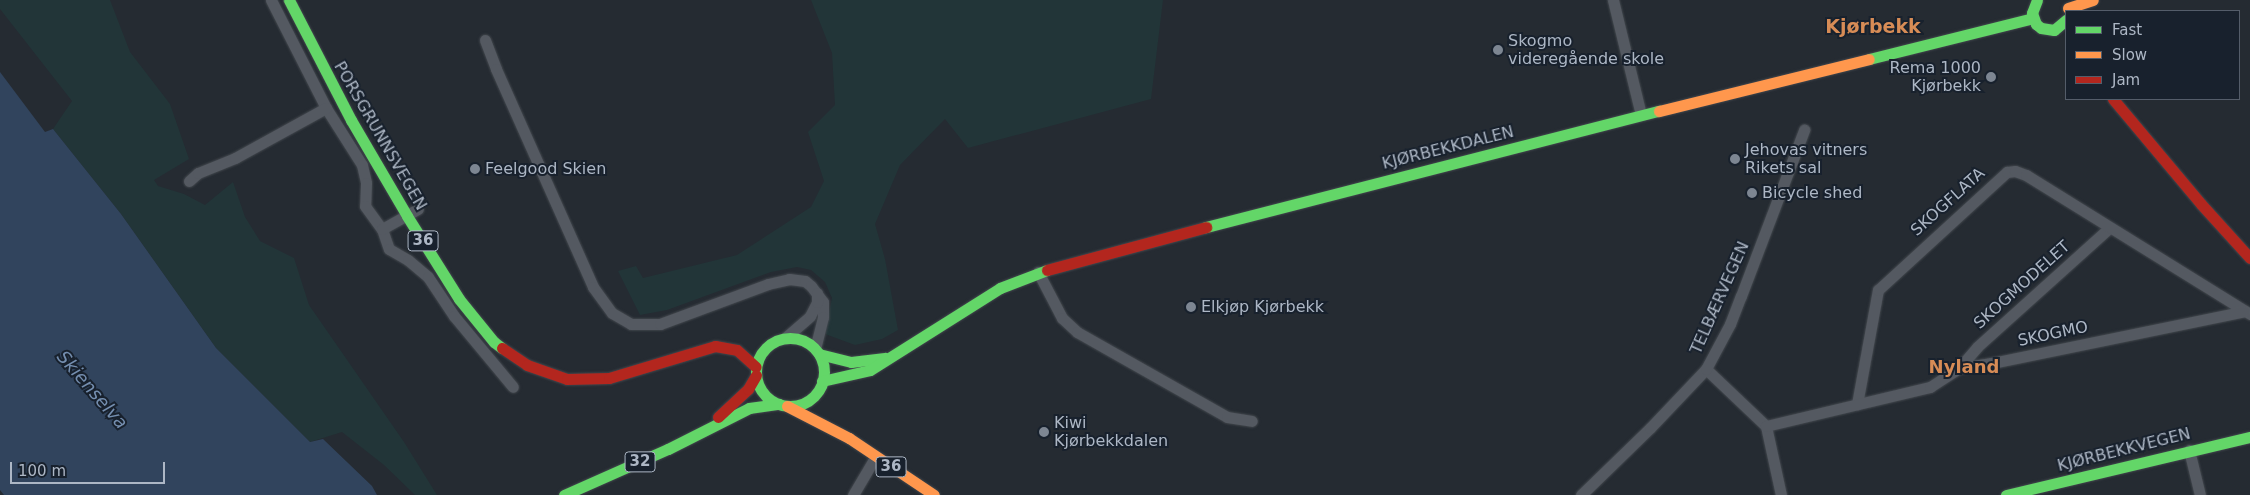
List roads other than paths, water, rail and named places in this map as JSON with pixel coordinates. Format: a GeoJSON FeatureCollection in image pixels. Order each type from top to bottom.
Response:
{"type":"FeatureCollection","features":[{"type":"Feature","properties":{"kind":"main road","name":"PORSGRUNNSVEGEN"},"geometry":{"type":"LineString","coordinates":[[289,0],[351,120],[407,216],[459,300],[494,342],[518,360],[541,372],[567,379],[609,378],[652,363],[715,346],[737,350],[756,371]]}},
{"type":"Feature","properties":{"kind":"main road"},"geometry":{"type":"LineString","coordinates":[[2037,0],[2032,7],[2033,18],[2041,28],[2054,30],[2065,17]]}},
{"type":"Feature","properties":{"kind":"main road"},"geometry":{"type":"LineString","coordinates":[[2077,10],[2093,0]]}},
{"type":"Feature","properties":{"kind":"main road","name":"PORSGRUNNSVEGEN"},"geometry":{"type":"LineString","coordinates":[[306,7],[353,98]]}},
{"type":"Feature","properties":{"kind":"main road","name":"KJØRBEKKDALEN"},"geometry":{"type":"LineString","coordinates":[[821,385],[870,370],[892,358],[983,298],[1038,272],[1269,210],[2033,18]]}},
{"type":"Feature","properties":{"kind":"main road"},"geometry":{"type":"LineString","coordinates":[[2114,100],[2201,204],[2250,258]]}},
{"type":"Feature","properties":{"kind":"main road","name":"PORSGRUNNSVEGEN"},"geometry":{"type":"LineString","coordinates":[[437,242],[508,351]]}},
{"type":"Feature","properties":{"kind":"main road","name":"PORSGRUNNSVEGEN"},"geometry":{"type":"LineString","coordinates":[[652,363],[682,347],[719,335]]}},
{"type":"Feature","properties":{"kind":"main road"},"geometry":{"type":"LineString","coordinates":[[756,371],[758,359],[769,345],[786,338],[802,340],[817,351],[823,367],[821,385],[823,402]]}},
{"type":"Feature","properties":{"kind":"main road"},"geometry":{"type":"LineString","coordinates":[[752,340],[769,345]]}},
{"type":"Feature","properties":{"kind":"main road","name":"KJØRBEKKDALEN"},"geometry":{"type":"LineString","coordinates":[[817,351],[851,362],[892,358]]}},
{"type":"Feature","properties":{"kind":"main road","name":"36"},"geometry":{"type":"LineString","coordinates":[[756,371],[761,390],[772,401],[849,438],[934,495]]}},
{"type":"Feature","properties":{"kind":"main road","name":"32"},"geometry":{"type":"LineString","coordinates":[[702,430],[748,389],[756,371]]}},
{"type":"Feature","properties":{"kind":"main road"},"geometry":{"type":"LineString","coordinates":[[783,405],[802,403],[821,385]]}},
{"type":"Feature","properties":{"kind":"main road","name":"32"},"geometry":{"type":"LineString","coordinates":[[570,493],[674,447],[702,430],[748,408],[761,405],[783,405]]}},
{"type":"Feature","properties":{"kind":"main road","name":"36"},"geometry":{"type":"LineString","coordinates":[[830,414],[849,438]]}},
{"type":"Feature","properties":{"kind":"main road","name":"KJØRBEKKVEGEN"},"geometry":{"type":"LineString","coordinates":[[2006,495],[2051,490],[2189,450],[2250,437]]}},
{"type":"Feature","properties":{"kind":"street"},"geometry":{"type":"LineString","coordinates":[[271,0],[326,108],[362,164],[366,183],[365,206],[382,229],[390,249],[408,260],[428,277],[465,330],[513,387]]}},
{"type":"Feature","properties":{"kind":"street"},"geometry":{"type":"LineString","coordinates":[[1613,0],[1641,116]]}},
{"type":"Feature","properties":{"kind":"street"},"geometry":{"type":"LineString","coordinates":[[485,40],[592,287],[612,313],[631,324],[660,324],[789,278],[805,281],[823,302],[823,317],[817,351]]}},
{"type":"Feature","properties":{"kind":"street"},"geometry":{"type":"LineString","coordinates":[[188,181],[198,173],[235,158],[326,108]]}},
{"type":"Feature","properties":{"kind":"street","name":"TELBÆRVEGEN"},"geometry":{"type":"LineString","coordinates":[[1581,495],[1650,428],[1706,369],[1736,310],[1804,130]]}},
{"type":"Feature","properties":{"kind":"street","name":"SKOGFLATA"},"geometry":{"type":"LineString","coordinates":[[1857,404],[1878,290],[2000,177],[2015,171],[2026,175],[2109,228],[2248,312]]}},
{"type":"Feature","properties":{"kind":"street"},"geometry":{"type":"LineString","coordinates":[[382,229],[418,209]]}},
{"type":"Feature","properties":{"kind":"street","name":"SKOGMODELET"},"geometry":{"type":"LineString","coordinates":[[1958,368],[1977,347],[2109,228]]}},
{"type":"Feature","properties":{"kind":"street"},"geometry":{"type":"LineString","coordinates":[[1038,272],[1062,318],[1077,332],[1227,417],[1252,421]]}},
{"type":"Feature","properties":{"kind":"street"},"geometry":{"type":"LineString","coordinates":[[786,338],[810,316],[816,302],[817,293]]}},
{"type":"Feature","properties":{"kind":"street","name":"SKOGMO"},"geometry":{"type":"LineString","coordinates":[[1766,426],[1930,387],[1958,368],[1992,363],[2248,312]]}},
{"type":"Feature","properties":{"kind":"street"},"geometry":{"type":"LineString","coordinates":[[1706,369],[1766,426],[1781,495]]}},
{"type":"Feature","properties":{"kind":"street"},"geometry":{"type":"LineString","coordinates":[[2189,450],[2200,495]]}},
{"type":"Feature","properties":{"kind":"street"},"geometry":{"type":"LineString","coordinates":[[853,495],[876,456]]}},
{"type":"Feature","properties":{"kind":"water","name":"Skienselva"},"geometry":{"type":"Polygon","coordinates":[[[0,72],[45,132],[53,129],[121,214],[216,348],[310,442],[323,439],[372,486],[377,495],[4,495],[0,490],[0,72]]]}},
{"type":"Feature","properties":{"kind":"place","name":"Skogmo videregående skole"},"geometry":{"type":"Point","coordinates":[1498,50]}},
{"type":"Feature","properties":{"kind":"place","name":"Rema 1000 Kjørbekk"},"geometry":{"type":"Point","coordinates":[1991,77]}},
{"type":"Feature","properties":{"kind":"place","name":"Jehovas vitners Rikets sal"},"geometry":{"type":"Point","coordinates":[1735,159]}},
{"type":"Feature","properties":{"kind":"place","name":"Feelgood Skien"},"geometry":{"type":"Point","coordinates":[475,169]}},
{"type":"Feature","properties":{"kind":"place","name":"Bicycle shed"},"geometry":{"type":"Point","coordinates":[1752,193]}},
{"type":"Feature","properties":{"kind":"place","name":"Elkjøp Kjørbekk"},"geometry":{"type":"Point","coordinates":[1191,307]}},
{"type":"Feature","properties":{"kind":"place","name":"Kiwi Kjørbekkdalen"},"geometry":{"type":"Point","coordinates":[1044,432]}},
{"type":"Feature","properties":{"kind":"district","name":"Kjørbekk"},"geometry":{"type":"Point","coordinates":[1873,27]}},
{"type":"Feature","properties":{"kind":"district","name":"Nyland"},"geometry":{"type":"Point","coordinates":[1964,367]}}]}
